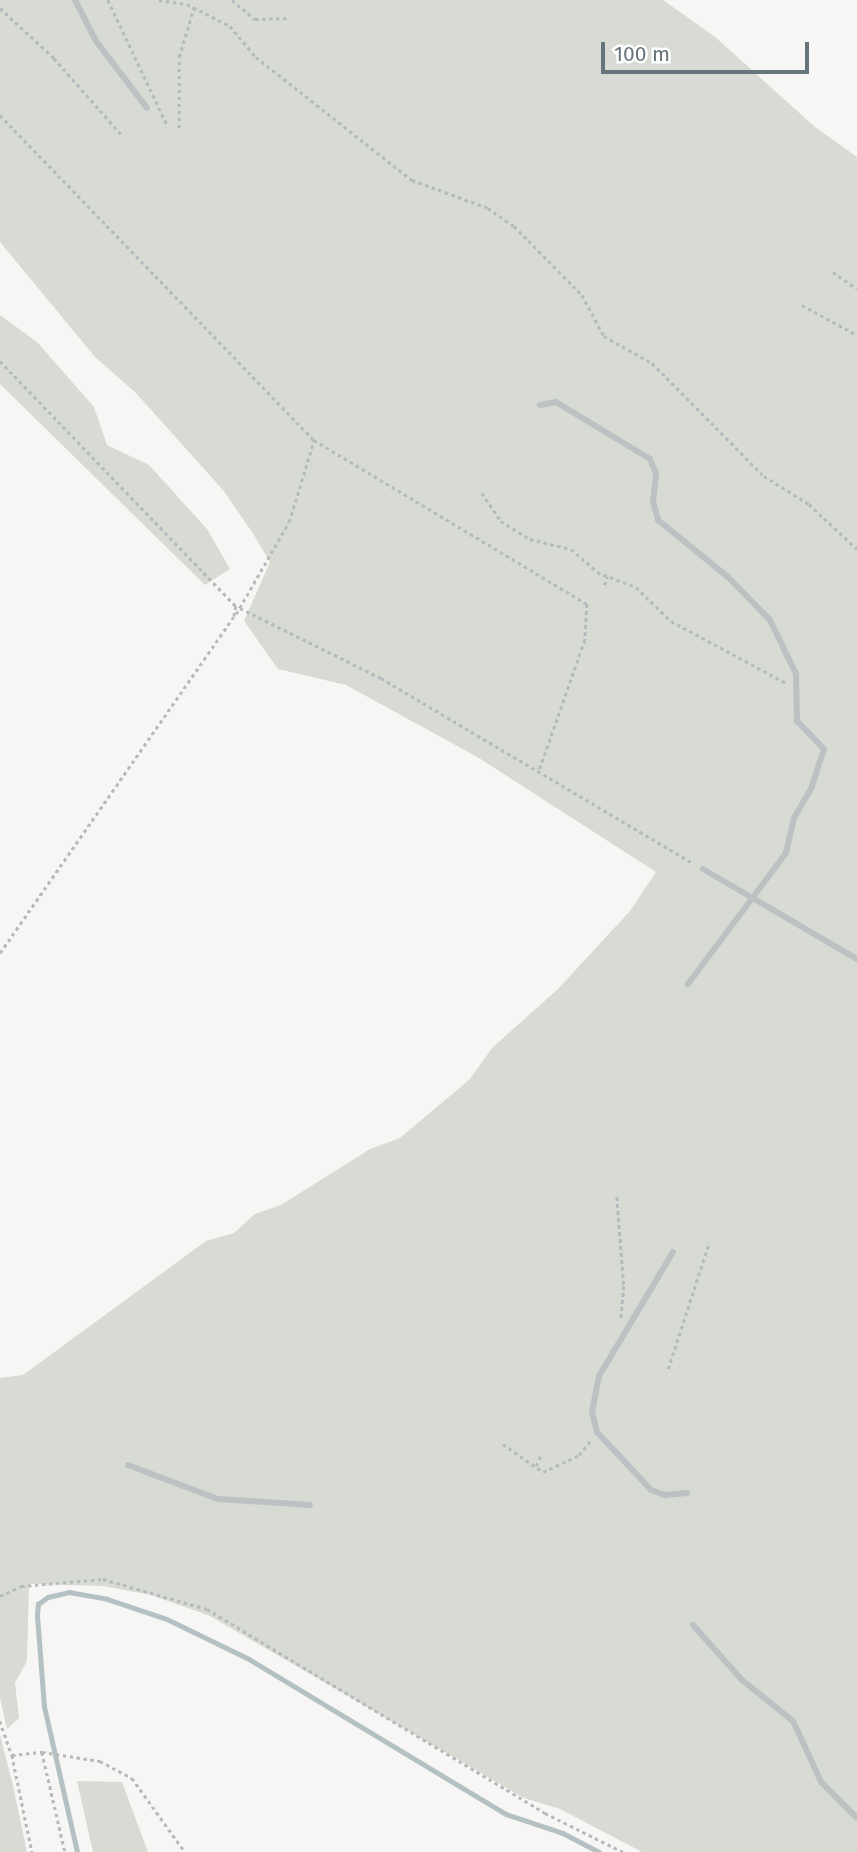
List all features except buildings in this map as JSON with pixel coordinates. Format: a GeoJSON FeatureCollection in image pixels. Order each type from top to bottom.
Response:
{"type":"FeatureCollection","features":[{"type":"Feature","properties":{"kind":"lane"},"geometry":{"type":"LineString","coordinates":[[75,0],[96,41],[147,108]]}},
{"type":"Feature","properties":{"kind":"lane"},"geometry":{"type":"LineString","coordinates":[[540,405],[556,402],[650,459],[656,474],[653,502],[658,520],[728,577],[770,620],[793,664],[797,721],[824,754],[794,818],[786,853],[688,984]]}},
{"type":"Feature","properties":{"kind":"lane"},"geometry":{"type":"LineString","coordinates":[[703,869],[857,959]]}},
{"type":"Feature","properties":{"kind":"lane"},"geometry":{"type":"LineString","coordinates":[[673,1252],[599,1376],[592,1411],[597,1432],[658,1494],[687,1493]]}},
{"type":"Feature","properties":{"kind":"lane"},"geometry":{"type":"LineString","coordinates":[[128,1465],[218,1499],[310,1505]]}},
{"type":"Feature","properties":{"kind":"lane"},"geometry":{"type":"LineString","coordinates":[[694,1625],[742,1680],[793,1721],[821,1782],[857,1818]]}},
{"type":"Feature","properties":{"kind":"path"},"geometry":{"type":"LineString","coordinates":[[108,0],[168,127]]}},
{"type":"Feature","properties":{"kind":"path"},"geometry":{"type":"LineString","coordinates":[[159,0],[194,7],[230,26],[256,57],[412,180],[488,208],[514,226],[582,295],[604,336],[652,363],[764,475],[808,504],[857,549]]}},
{"type":"Feature","properties":{"kind":"path"},"geometry":{"type":"LineString","coordinates":[[232,0],[255,19],[287,18]]}},
{"type":"Feature","properties":{"kind":"path"},"geometry":{"type":"LineString","coordinates":[[179,128],[179,57],[194,7]]}},
{"type":"Feature","properties":{"kind":"path"},"geometry":{"type":"LineString","coordinates":[[0,8],[61,65],[121,134]]}},
{"type":"Feature","properties":{"kind":"path"},"geometry":{"type":"LineString","coordinates":[[0,115],[314,440],[587,604],[585,640],[539,772]]}},
{"type":"Feature","properties":{"kind":"path"},"geometry":{"type":"LineString","coordinates":[[833,272],[857,289]]}},
{"type":"Feature","properties":{"kind":"path"},"geometry":{"type":"LineString","coordinates":[[802,305],[857,335]]}},
{"type":"Feature","properties":{"kind":"path"},"geometry":{"type":"LineString","coordinates":[[0,361],[236,606],[381,678],[703,869]]}},
{"type":"Feature","properties":{"kind":"path"},"geometry":{"type":"LineString","coordinates":[[0,954],[234,617],[289,522],[314,440]]}},
{"type":"Feature","properties":{"kind":"path"},"geometry":{"type":"LineString","coordinates":[[482,493],[501,521],[530,539],[571,549],[607,577],[636,587],[671,621],[789,685],[796,696]]}},
{"type":"Feature","properties":{"kind":"path"},"geometry":{"type":"LineString","coordinates":[[604,585],[607,577]]}},
{"type":"Feature","properties":{"kind":"path"},"geometry":{"type":"LineString","coordinates":[[234,617],[236,606]]}},
{"type":"Feature","properties":{"kind":"path"},"geometry":{"type":"LineString","coordinates":[[617,1196],[624,1286],[620,1330]]}},
{"type":"Feature","properties":{"kind":"path"},"geometry":{"type":"LineString","coordinates":[[668,1369],[709,1243]]}},
{"type":"Feature","properties":{"kind":"path"},"geometry":{"type":"LineString","coordinates":[[503,1444],[523,1462],[543,1472],[579,1455],[597,1432]]}},
{"type":"Feature","properties":{"kind":"path"},"geometry":{"type":"LineString","coordinates":[[536,1466],[541,1455]]}},
{"type":"Feature","properties":{"kind":"path"},"geometry":{"type":"LineString","coordinates":[[0,1596],[21,1586],[103,1580],[207,1609],[545,1813],[623,1852]]}},
{"type":"Feature","properties":{"kind":"path"},"geometry":{"type":"LineString","coordinates":[[0,1721],[12,1755],[32,1852]]}},
{"type":"Feature","properties":{"kind":"path"},"geometry":{"type":"LineString","coordinates":[[12,1755],[42,1752],[100,1761],[132,1777],[185,1852]]}},
{"type":"Feature","properties":{"kind":"path"},"geometry":{"type":"LineString","coordinates":[[42,1752],[65,1852]]}},
{"type":"Feature","properties":{"kind":"shaded area"},"geometry":{"type":"Polygon","coordinates":[[[0,0],[663,0],[714,36],[815,127],[857,157],[857,1852],[642,1852],[560,1809],[524,1798],[210,1616],[151,1595],[103,1586],[29,1584],[27,1661],[15,1683],[19,1718],[7,1729],[0,1698],[0,1378],[23,1375],[206,1241],[234,1233],[255,1214],[281,1205],[370,1149],[400,1138],[470,1079],[492,1048],[558,989],[630,911],[656,872],[479,758],[346,685],[278,669],[244,621],[270,562],[254,535],[223,490],[135,392],[95,357],[0,242],[0,0]]]}},
{"type":"Feature","properties":{"kind":"shaded area"},"geometry":{"type":"Polygon","coordinates":[[[0,315],[37,342],[94,407],[107,445],[149,465],[207,529],[230,569],[205,585],[0,384],[0,315]]]}},
{"type":"Feature","properties":{"kind":"shaded area"},"geometry":{"type":"Polygon","coordinates":[[[0,1735],[12,1781],[27,1852],[0,1852],[0,1735]]]}},
{"type":"Feature","properties":{"kind":"shaded area"},"geometry":{"type":"Polygon","coordinates":[[[77,1781],[122,1782],[148,1852],[93,1852],[77,1781]]]}},
{"type":"Feature","properties":{"kind":"waterway"},"geometry":{"type":"LineString","coordinates":[[77,1852],[44,1707],[37,1615],[38,1604],[48,1597],[69,1592],[107,1599],[167,1619],[249,1659],[506,1814],[563,1833],[599,1852]]}}]}
